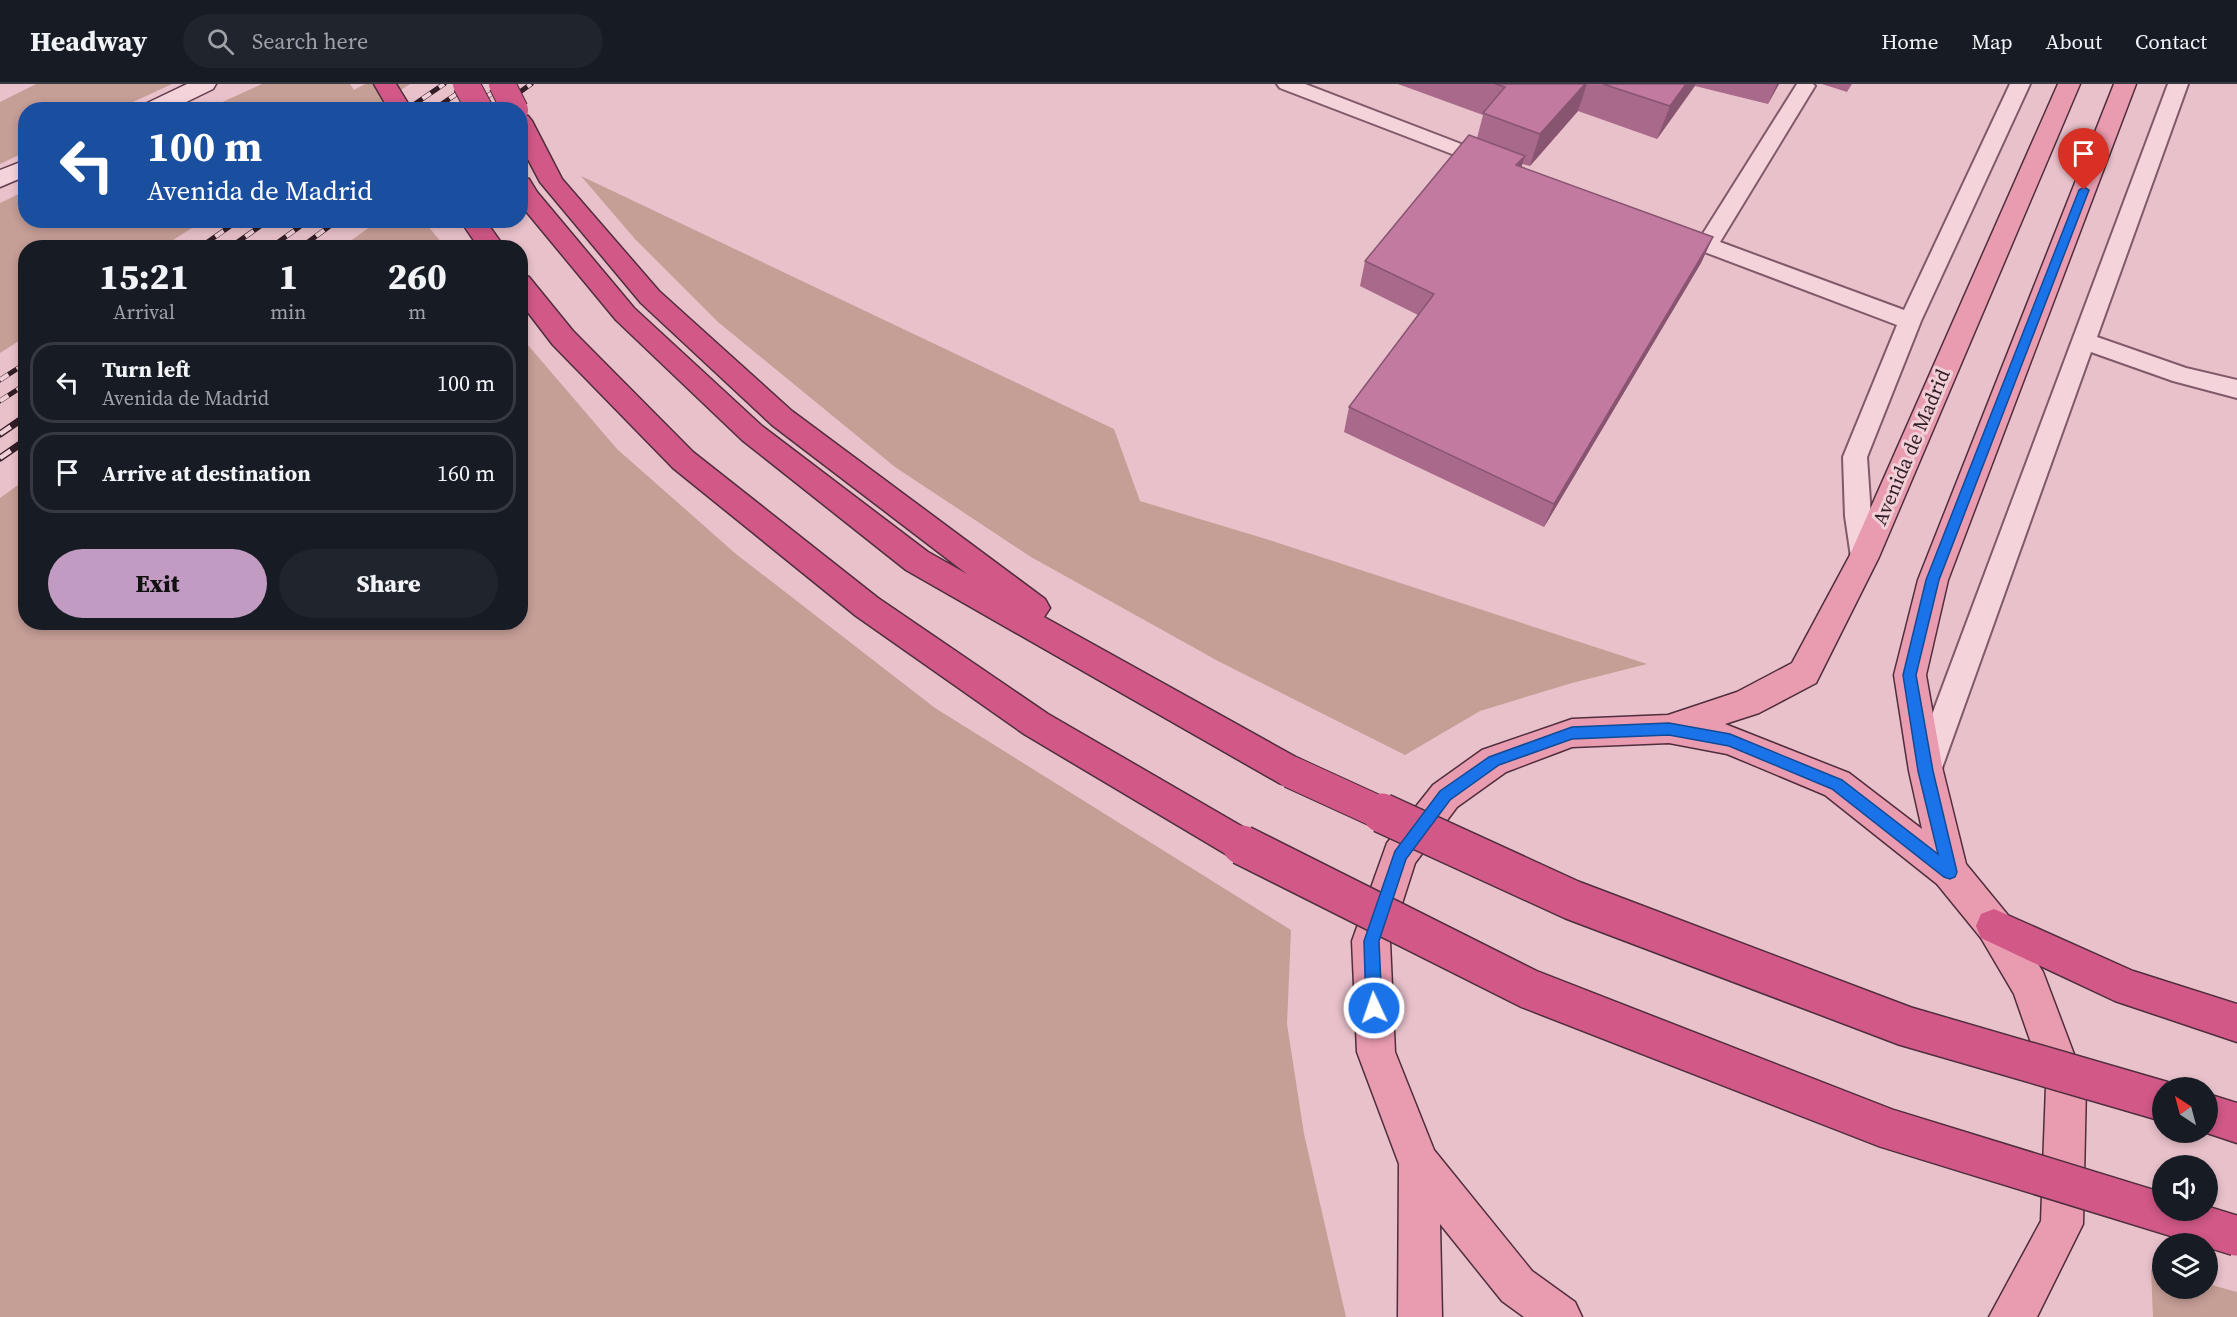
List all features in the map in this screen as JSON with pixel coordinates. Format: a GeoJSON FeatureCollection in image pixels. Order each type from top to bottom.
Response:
{"type":"FeatureCollection","features":[{"type":"Feature","properties":{"kind":"highway"},"geometry":{"type":"LineString","coordinates":[[385,84],[396,102]]}},
{"type":"Feature","properties":{"kind":"highway"},"geometry":{"type":"LineString","coordinates":[[466,84],[476,102]]}},
{"type":"Feature","properties":{"kind":"highway"},"geometry":{"type":"LineString","coordinates":[[501,84],[511,102]]}},
{"type":"Feature","properties":{"kind":"highway"},"geometry":{"type":"LineString","coordinates":[[528,136],[552,182],[650,297],[783,418],[1143,690]]}},
{"type":"Feature","properties":{"kind":"highway"},"geometry":{"type":"LineString","coordinates":[[528,195],[625,314],[752,433],[917,561],[1143,690],[1291,772],[1572,900],[1905,1026],[2152,1098]]}},
{"type":"Feature","properties":{"kind":"highway"},"geometry":{"type":"LineString","coordinates":[[477,228],[487,240]]}},
{"type":"Feature","properties":{"kind":"highway"},"geometry":{"type":"LineString","coordinates":[[528,293],[563,338],[683,460],[867,607],[1036,724],[1242,845],[1529,989],[1886,1128],[2237,1236]]}},
{"type":"Feature","properties":{"kind":"highway"},"geometry":{"type":"LineString","coordinates":[[1994,926],[2128,988],[2237,1023]]}},
{"type":"Feature","properties":{"kind":"highway"},"geometry":{"type":"LineString","coordinates":[[2218,1117],[2237,1123]]}},
{"type":"Feature","properties":{"kind":"main road","name":"Avenida de Madrid"},"geometry":{"type":"LineString","coordinates":[[1669,729],[1747,704],[1804,673],[1864,556],[2069,84]]}},
{"type":"Feature","properties":{"kind":"main road"},"geometry":{"type":"LineString","coordinates":[[1950,872],[1926,771],[1910,675],[1933,580],[2125,84]]}},
{"type":"Feature","properties":{"kind":"main road"},"geometry":{"type":"LineString","coordinates":[[1560,1317],[1517,1286],[1419,1164],[1376,1052],[1371,941],[1400,855],[1445,796],[1494,761],[1572,733],[1669,729],[1730,740],[1837,784],[1950,872],[1994,926],[2030,985],[2066,1086],[2062,1224],[2016,1313],[2011,1317]]}},
{"type":"Feature","properties":{"kind":"main road"},"geometry":{"type":"LineString","coordinates":[[1419,1164],[1420,1317]]}},
{"type":"Feature","properties":{"kind":"street"},"geometry":{"type":"LineString","coordinates":[[168,102],[205,84]]}},
{"type":"Feature","properties":{"kind":"street"},"geometry":{"type":"LineString","coordinates":[[0,179],[18,171]]}},
{"type":"Feature","properties":{"kind":"lane"},"geometry":{"type":"LineString","coordinates":[[1287,84],[1508,169]]}},
{"type":"Feature","properties":{"kind":"lane"},"geometry":{"type":"LineString","coordinates":[[1864,556],[1858,516],[1855,456],[1910,321],[2020,84]]}},
{"type":"Feature","properties":{"kind":"lane"},"geometry":{"type":"LineString","coordinates":[[1926,771],[2178,84]]}},
{"type":"Feature","properties":{"kind":"lane"},"geometry":{"type":"LineString","coordinates":[[1707,245],[1805,86]]}},
{"type":"Feature","properties":{"kind":"lane"},"geometry":{"type":"LineString","coordinates":[[1651,224],[1910,321]]}},
{"type":"Feature","properties":{"kind":"lane"},"geometry":{"type":"LineString","coordinates":[[2084,341],[2181,375],[2237,388]]}},
{"type":"Feature","properties":{"kind":"shaded area"},"geometry":{"type":"Polygon","coordinates":[[[36,84],[172,84],[133,102],[18,102],[18,155],[0,164],[0,102],[36,84]]]}},
{"type":"Feature","properties":{"kind":"shaded area"},"geometry":{"type":"Polygon","coordinates":[[[262,84],[350,84],[354,90],[365,84],[410,84],[383,102],[223,102],[262,84]]]}},
{"type":"Feature","properties":{"kind":"shaded area"},"geometry":{"type":"Polygon","coordinates":[[[581,176],[1114,429],[1140,501],[1266,539],[1647,664],[1572,683],[1480,711],[1405,755],[1218,661],[1031,557],[895,467],[718,322],[635,239],[581,176]]]}},
{"type":"Feature","properties":{"kind":"shaded area"},"geometry":{"type":"Polygon","coordinates":[[[18,194],[18,228],[192,228],[173,240],[18,240],[18,341],[0,353],[0,203],[18,194]]]}},
{"type":"Feature","properties":{"kind":"shaded area"},"geometry":{"type":"Polygon","coordinates":[[[368,228],[430,228],[439,240],[352,240],[368,228]]]}},
{"type":"Feature","properties":{"kind":"shaded area"},"geometry":{"type":"Polygon","coordinates":[[[528,345],[617,449],[736,554],[935,708],[1291,930],[1287,1024],[1304,1134],[1346,1317],[0,1317],[0,498],[18,485],[18,630],[528,630],[528,345]]]}},
{"type":"Feature","properties":{"kind":"shaded area"},"geometry":{"type":"Polygon","coordinates":[[[2218,1287],[2237,1292],[2237,1317],[2153,1317],[2152,1299],[2218,1299],[2218,1287]]]}},
{"type":"Feature","properties":{"kind":"building"},"geometry":{"type":"Polygon","coordinates":[[[1495,84],[1585,84],[1540,134],[1483,113],[1505,87],[1495,84]]]}},
{"type":"Feature","properties":{"kind":"building"},"geometry":{"type":"Polygon","coordinates":[[[1603,84],[1686,84],[1670,106],[1603,84]]]}},
{"type":"Feature","properties":{"kind":"building"},"geometry":{"type":"Polygon","coordinates":[[[1469,135],[1525,156],[1516,165],[1713,237],[1554,504],[1349,407],[1434,294],[1365,261],[1469,135]]]}},
{"type":"Feature","properties":{"kind":"railway"},"geometry":{"type":"LineString","coordinates":[[418,102],[444,84]]}},
{"type":"Feature","properties":{"kind":"railway"},"geometry":{"type":"LineString","coordinates":[[445,102],[471,84]]}},
{"type":"Feature","properties":{"kind":"railway"},"geometry":{"type":"LineString","coordinates":[[479,102],[505,84]]}},
{"type":"Feature","properties":{"kind":"railway"},"geometry":{"type":"LineString","coordinates":[[506,102],[531,84]]}},
{"type":"Feature","properties":{"kind":"railway"},"geometry":{"type":"LineString","coordinates":[[210,240],[228,228]]}},
{"type":"Feature","properties":{"kind":"railway"},"geometry":{"type":"LineString","coordinates":[[240,240],[258,228]]}},
{"type":"Feature","properties":{"kind":"railway"},"geometry":{"type":"LineString","coordinates":[[281,240],[298,228]]}},
{"type":"Feature","properties":{"kind":"railway"},"geometry":{"type":"LineString","coordinates":[[311,240],[327,228]]}},
{"type":"Feature","properties":{"kind":"railway"},"geometry":{"type":"LineString","coordinates":[[0,380],[18,368]]}},
{"type":"Feature","properties":{"kind":"railway"},"geometry":{"type":"LineString","coordinates":[[0,401],[18,389]]}},
{"type":"Feature","properties":{"kind":"railway"},"geometry":{"type":"LineString","coordinates":[[0,434],[18,422]]}},
{"type":"Feature","properties":{"kind":"railway"},"geometry":{"type":"LineString","coordinates":[[0,458],[18,446]]}},
{"type":"Feature","properties":{"kind":"route"},"geometry":{"type":"LineString","coordinates":[[1374,1008],[1371,941],[1400,855],[1445,796],[1494,761],[1572,733],[1669,729],[1730,740],[1837,784],[1950,872],[1926,771],[1910,675],[1933,580],[2084,190]]}}]}
